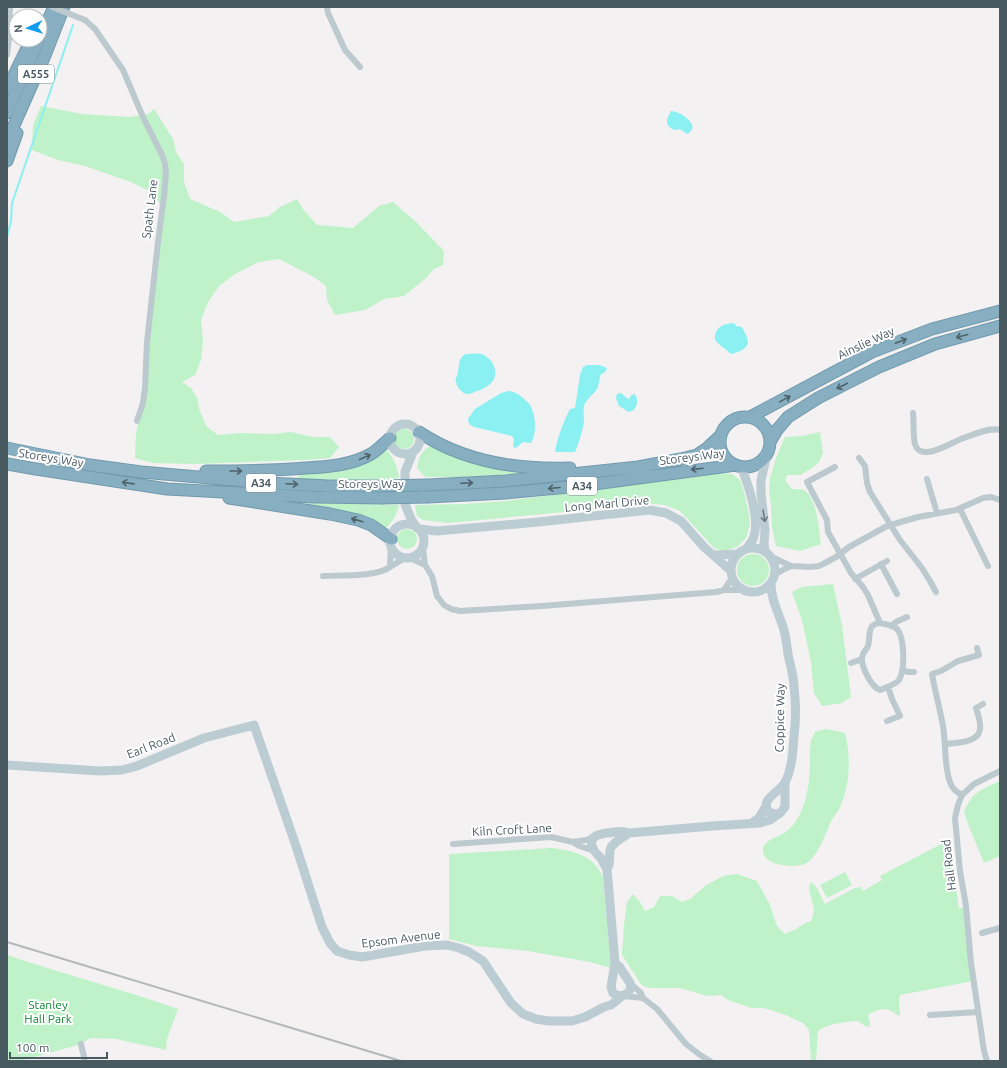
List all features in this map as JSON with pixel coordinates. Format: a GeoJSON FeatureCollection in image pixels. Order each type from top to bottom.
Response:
{"type":"FeatureCollection","features":[{"type":"Feature","properties":{"kind":"highway","name":"A555"},"geometry":{"type":"LineString","coordinates":[[48,19],[53,7]]}},
{"type":"Feature","properties":{"kind":"highway","name":"A555"},"geometry":{"type":"LineString","coordinates":[[7,141],[46,53],[64,7]]}},
{"type":"Feature","properties":{"kind":"highway"},"geometry":{"type":"LineString","coordinates":[[7,89],[27,48]]}},
{"type":"Feature","properties":{"kind":"highway","name":"A555"},"geometry":{"type":"LineString","coordinates":[[7,113],[36,48]]}},
{"type":"Feature","properties":{"kind":"highway"},"geometry":{"type":"LineString","coordinates":[[7,161],[46,53]]}},
{"type":"Feature","properties":{"kind":"highway","name":"Ainslie Way"},"geometry":{"type":"LineString","coordinates":[[750,417],[872,352],[932,329],[1000,311]]}},
{"type":"Feature","properties":{"kind":"highway","name":"A34"},"geometry":{"type":"LineString","coordinates":[[738,465],[749,466],[764,458],[777,430],[788,417],[818,398],[879,368],[936,344],[1000,326]]}},
{"type":"Feature","properties":{"kind":"highway"},"geometry":{"type":"LineString","coordinates":[[750,417],[760,422],[767,431],[769,446]]}},
{"type":"Feature","properties":{"kind":"highway","name":"A34"},"geometry":{"type":"LineString","coordinates":[[721,435],[722,431],[735,418],[750,417]]}},
{"type":"Feature","properties":{"kind":"highway"},"geometry":{"type":"LineString","coordinates":[[419,432],[433,442],[474,458],[495,463],[522,467],[638,467]]}},
{"type":"Feature","properties":{"kind":"highway"},"geometry":{"type":"LineString","coordinates":[[721,435],[720,444],[723,453],[728,460],[738,465]]}},
{"type":"Feature","properties":{"kind":"highway","name":"Storeys Way"},"geometry":{"type":"LineString","coordinates":[[428,491],[638,467],[681,460],[697,455],[721,435]]}},
{"type":"Feature","properties":{"kind":"highway"},"geometry":{"type":"LineString","coordinates":[[141,472],[263,471],[333,466],[345,464],[364,457],[375,451],[390,438]]}},
{"type":"Feature","properties":{"kind":"highway","name":"Storeys Way"},"geometry":{"type":"LineString","coordinates":[[7,448],[90,465],[141,472],[267,483],[329,486],[381,492]]}},
{"type":"Feature","properties":{"kind":"highway","name":"Storeys Way"},"geometry":{"type":"LineString","coordinates":[[7,464],[44,471],[167,489],[315,497],[381,492],[428,491],[506,493],[579,486],[738,465]]}},
{"type":"Feature","properties":{"kind":"highway"},"geometry":{"type":"LineString","coordinates":[[167,489],[330,514],[358,520],[371,525],[391,542]]}},
{"type":"Feature","properties":{"kind":"street"},"geometry":{"type":"LineString","coordinates":[[7,54],[10,7]]}},
{"type":"Feature","properties":{"kind":"street","name":"Spath Lane"},"geometry":{"type":"LineString","coordinates":[[53,7],[85,20],[95,29],[123,70],[165,164],[166,172],[164,196],[148,342],[145,388],[142,408],[137,421]]}},
{"type":"Feature","properties":{"kind":"street"},"geometry":{"type":"LineString","coordinates":[[327,7],[328,14],[344,50],[360,67]]}},
{"type":"Feature","properties":{"kind":"street"},"geometry":{"type":"LineString","coordinates":[[913,413],[915,444],[917,449],[922,452],[941,449],[960,440],[990,430],[1000,430]]}},
{"type":"Feature","properties":{"kind":"street"},"geometry":{"type":"LineString","coordinates":[[413,452],[404,454],[395,450],[390,442],[391,433],[398,425],[412,425],[419,432],[419,446],[413,452],[405,472],[405,504],[411,519],[423,536],[425,565],[432,576],[437,596],[441,603],[451,609],[460,611],[558,605],[716,592],[724,590],[742,590],[752,593],[764,590],[778,572],[791,566]]}},
{"type":"Feature","properties":{"kind":"street"},"geometry":{"type":"LineString","coordinates":[[769,446],[761,480],[761,493],[765,530],[764,543],[768,554],[774,562],[775,569],[773,580]]}},
{"type":"Feature","properties":{"kind":"street"},"geometry":{"type":"LineString","coordinates":[[859,458],[865,466],[867,483],[870,492],[889,525],[930,581],[936,592]]}},
{"type":"Feature","properties":{"kind":"street"},"geometry":{"type":"LineString","coordinates":[[738,465],[747,484],[756,521],[752,541],[746,549],[734,558],[731,564],[731,574],[735,584],[742,590]]}},
{"type":"Feature","properties":{"kind":"street"},"geometry":{"type":"LineString","coordinates":[[835,467],[807,482],[827,520],[828,532],[855,579],[863,587],[880,623]]}},
{"type":"Feature","properties":{"kind":"street"},"geometry":{"type":"LineString","coordinates":[[927,479],[937,513]]}},
{"type":"Feature","properties":{"kind":"street"},"geometry":{"type":"LineString","coordinates":[[746,549],[759,549],[791,566],[819,566],[849,547],[889,525],[951,511],[987,497],[1000,500]]}},
{"type":"Feature","properties":{"kind":"street"},"geometry":{"type":"LineString","coordinates":[[960,508],[988,566]]}},
{"type":"Feature","properties":{"kind":"street","name":"Long Marl Drive"},"geometry":{"type":"LineString","coordinates":[[418,528],[437,531],[649,510],[666,513],[681,521],[731,574]]}},
{"type":"Feature","properties":{"kind":"street"},"geometry":{"type":"LineString","coordinates":[[390,567],[392,534],[396,529],[406,524],[418,528]]}},
{"type":"Feature","properties":{"kind":"street"},"geometry":{"type":"LineString","coordinates":[[323,576],[373,574],[386,570],[408,558],[417,555],[437,531]]}},
{"type":"Feature","properties":{"kind":"street"},"geometry":{"type":"LineString","coordinates":[[391,542],[395,552],[399,555],[425,565]]}},
{"type":"Feature","properties":{"kind":"street"},"geometry":{"type":"LineString","coordinates":[[714,555],[738,554]]}},
{"type":"Feature","properties":{"kind":"street"},"geometry":{"type":"LineString","coordinates":[[855,579],[887,561]]}},
{"type":"Feature","properties":{"kind":"street"},"geometry":{"type":"LineString","coordinates":[[881,564],[897,594]]}},
{"type":"Feature","properties":{"kind":"street"},"geometry":{"type":"LineString","coordinates":[[724,590],[731,574]]}},
{"type":"Feature","properties":{"kind":"street","name":"Coppice Way"},"geometry":{"type":"LineString","coordinates":[[773,580],[771,593],[784,630],[794,687],[794,743],[792,758],[785,784],[784,801]]}},
{"type":"Feature","properties":{"kind":"street","name":"Coppice Way"},"geometry":{"type":"LineString","coordinates":[[757,592],[765,597],[775,607]]}},
{"type":"Feature","properties":{"kind":"street"},"geometry":{"type":"LineString","coordinates":[[891,626],[907,617]]}},
{"type":"Feature","properties":{"kind":"street"},"geometry":{"type":"LineString","coordinates":[[880,623],[897,628],[902,640],[903,650],[903,670],[898,680],[888,687],[880,690],[871,683],[862,659],[863,653],[868,646],[870,629],[873,625],[880,623]]}},
{"type":"Feature","properties":{"kind":"street"},"geometry":{"type":"LineString","coordinates":[[977,648],[979,655],[958,661],[941,671],[932,674],[943,727],[948,772],[952,787],[962,796],[974,784],[1000,771]]}},
{"type":"Feature","properties":{"kind":"street"},"geometry":{"type":"LineString","coordinates":[[851,663],[862,659]]}},
{"type":"Feature","properties":{"kind":"street"},"geometry":{"type":"LineString","coordinates":[[903,670],[914,672]]}},
{"type":"Feature","properties":{"kind":"street"},"geometry":{"type":"LineString","coordinates":[[887,722],[900,716],[888,687]]}},
{"type":"Feature","properties":{"kind":"street"},"geometry":{"type":"LineString","coordinates":[[945,744],[968,741],[975,738],[979,734],[980,722],[976,708],[983,704]]}},
{"type":"Feature","properties":{"kind":"street","name":"Earl Road"},"geometry":{"type":"LineString","coordinates":[[7,765],[100,771],[122,770],[137,766],[204,738],[254,725]]}},
{"type":"Feature","properties":{"kind":"street","name":"Epsom Avenue"},"geometry":{"type":"LineString","coordinates":[[254,725],[295,843],[322,927],[330,943],[337,950],[349,956],[362,957],[425,946],[447,945],[459,948],[469,952],[483,962],[511,1003],[523,1014],[550,1022],[572,1021],[586,1018],[623,996]]}},
{"type":"Feature","properties":{"kind":"street"},"geometry":{"type":"LineString","coordinates":[[752,823],[759,818],[766,806],[767,800],[785,784]]}},
{"type":"Feature","properties":{"kind":"street"},"geometry":{"type":"LineString","coordinates":[[607,869],[592,845],[592,842],[598,835],[623,831],[629,833],[765,822],[779,814],[785,807],[783,799],[778,796],[772,796]]}},
{"type":"Feature","properties":{"kind":"street","name":"Hall Road"},"geometry":{"type":"LineString","coordinates":[[962,796],[955,818],[960,871],[966,906],[970,957],[984,1052],[987,1061]]}},
{"type":"Feature","properties":{"kind":"street"},"geometry":{"type":"LineString","coordinates":[[766,806],[769,812],[779,814]]}},
{"type":"Feature","properties":{"kind":"street"},"geometry":{"type":"LineString","coordinates":[[595,851],[601,854],[604,853],[629,833]]}},
{"type":"Feature","properties":{"kind":"street"},"geometry":{"type":"LineString","coordinates":[[598,835],[607,836],[611,844],[609,865],[607,869],[615,963],[611,985],[604,1007]]}},
{"type":"Feature","properties":{"kind":"street","name":"Kiln Croft Lane"},"geometry":{"type":"LineString","coordinates":[[573,842],[586,840],[598,835]]}},
{"type":"Feature","properties":{"kind":"street","name":"Kiln Croft Lane"},"geometry":{"type":"LineString","coordinates":[[453,844],[541,837],[557,838],[573,842],[579,846],[595,851]]}},
{"type":"Feature","properties":{"kind":"street"},"geometry":{"type":"LineString","coordinates":[[982,933],[1000,928]]}},
{"type":"Feature","properties":{"kind":"street"},"geometry":{"type":"LineString","coordinates":[[615,963],[619,966],[629,981],[641,993],[643,998],[657,1009],[686,1044],[710,1061]]}},
{"type":"Feature","properties":{"kind":"street"},"geometry":{"type":"LineString","coordinates":[[611,985],[617,978],[622,977],[629,981],[631,988],[630,991],[623,996]]}},
{"type":"Feature","properties":{"kind":"street"},"geometry":{"type":"LineString","coordinates":[[611,985],[616,995],[643,998]]}},
{"type":"Feature","properties":{"kind":"street"},"geometry":{"type":"LineString","coordinates":[[930,1015],[978,1012]]}},
{"type":"Feature","properties":{"kind":"street"},"geometry":{"type":"LineString","coordinates":[[81,1044],[85,1061]]}},
{"type":"Feature","properties":{"kind":"green space"},"geometry":{"type":"Polygon","coordinates":[[[41,106],[82,114],[130,117],[148,114],[154,109],[173,139],[176,152],[184,164],[184,182],[190,199],[220,212],[234,222],[269,216],[280,207],[297,199],[303,209],[317,225],[353,228],[379,206],[393,202],[416,222],[444,251],[443,265],[434,269],[425,279],[404,296],[384,299],[365,310],[335,315],[327,300],[326,286],[314,277],[279,259],[259,262],[235,274],[219,286],[208,302],[201,320],[203,342],[201,360],[195,375],[182,382],[191,388],[197,398],[200,412],[207,427],[218,435],[241,433],[273,434],[291,432],[313,437],[330,437],[339,447],[330,458],[196,464],[153,463],[135,458],[136,433],[143,403],[162,208],[157,199],[149,191],[131,182],[85,166],[58,160],[32,150],[33,125],[41,106]]]}},
{"type":"Feature","properties":{"kind":"green space"},"geometry":{"type":"Polygon","coordinates":[[[404,429],[411,432],[414,439],[411,446],[404,449],[397,446],[394,439],[397,432],[404,429]]]}},
{"type":"Feature","properties":{"kind":"green space"},"geometry":{"type":"Polygon","coordinates":[[[820,432],[823,452],[819,462],[800,475],[787,475],[785,480],[792,489],[804,490],[812,500],[817,515],[821,544],[800,551],[776,546],[772,527],[769,490],[770,478],[776,458],[785,437],[802,436],[820,432]]]}},
{"type":"Feature","properties":{"kind":"green space"},"geometry":{"type":"Polygon","coordinates":[[[432,445],[453,457],[471,463],[518,473],[461,477],[425,477],[417,468],[423,452],[432,445]]]}},
{"type":"Feature","properties":{"kind":"green space"},"geometry":{"type":"Polygon","coordinates":[[[385,448],[395,462],[399,478],[357,480],[297,479],[301,474],[338,471],[361,465],[385,448]]]}},
{"type":"Feature","properties":{"kind":"green space"},"geometry":{"type":"Polygon","coordinates":[[[719,473],[732,474],[740,480],[748,509],[750,524],[746,538],[737,547],[724,551],[714,548],[680,511],[665,505],[644,503],[448,523],[423,520],[417,516],[415,505],[507,501],[719,473]]]}},
{"type":"Feature","properties":{"kind":"green space"},"geometry":{"type":"Polygon","coordinates":[[[305,503],[399,505],[394,518],[386,528],[367,516],[308,507],[305,503]]]}},
{"type":"Feature","properties":{"kind":"green space"},"geometry":{"type":"Polygon","coordinates":[[[407,529],[414,532],[417,539],[414,546],[407,549],[400,546],[397,539],[400,532],[407,529]]]}},
{"type":"Feature","properties":{"kind":"green space"},"geometry":{"type":"Polygon","coordinates":[[[750,554],[756,554],[766,561],[769,570],[768,576],[762,583],[756,586],[750,586],[740,579],[737,573],[737,567],[744,557],[750,554]]]}},
{"type":"Feature","properties":{"kind":"green space"},"geometry":{"type":"Polygon","coordinates":[[[833,584],[842,625],[851,697],[842,703],[822,706],[814,693],[811,662],[802,620],[792,592],[802,587],[833,584]]]}},
{"type":"Feature","properties":{"kind":"green space"},"geometry":{"type":"Polygon","coordinates":[[[825,729],[845,733],[849,769],[844,797],[819,848],[811,860],[796,866],[774,863],[764,855],[764,846],[769,841],[788,830],[799,816],[806,798],[808,787],[811,740],[815,732],[825,729]]]}},
{"type":"Feature","properties":{"kind":"green space"},"geometry":{"type":"Polygon","coordinates":[[[1000,781],[1000,856],[984,863],[964,811],[971,799],[978,792],[1000,781]]]}},
{"type":"Feature","properties":{"kind":"green space"},"geometry":{"type":"Polygon","coordinates":[[[943,843],[951,852],[959,909],[964,907],[973,981],[900,995],[900,1016],[885,1009],[876,1011],[868,1015],[870,1027],[865,1026],[858,1021],[837,1023],[822,1028],[818,1031],[816,1061],[811,1061],[809,1030],[803,1023],[786,1015],[764,1008],[751,1008],[728,1000],[721,995],[707,996],[680,988],[650,988],[643,986],[622,955],[627,902],[633,894],[645,911],[654,907],[660,896],[672,896],[682,902],[690,899],[705,886],[723,876],[737,874],[757,881],[770,905],[777,926],[785,934],[811,921],[814,907],[809,889],[811,882],[817,888],[825,904],[855,888],[861,887],[863,891],[882,880],[880,876],[943,843]]]}},
{"type":"Feature","properties":{"kind":"green space"},"geometry":{"type":"Polygon","coordinates":[[[552,848],[582,855],[594,864],[603,877],[611,968],[590,962],[528,951],[476,946],[449,939],[449,854],[552,848]]]}},
{"type":"Feature","properties":{"kind":"green space"},"geometry":{"type":"Polygon","coordinates":[[[845,872],[852,885],[827,898],[820,885],[845,872]]]}},
{"type":"Feature","properties":{"kind":"green space","name":"Stanley Hall Park"},"geometry":{"type":"Polygon","coordinates":[[[7,955],[178,1009],[167,1039],[166,1050],[116,1039],[90,1038],[81,1044],[20,1061],[7,1061],[7,955]]]}},
{"type":"Feature","properties":{"kind":"water"},"geometry":{"type":"Polygon","coordinates":[[[671,111],[680,113],[691,123],[693,127],[691,131],[687,134],[680,129],[674,130],[667,124],[671,111]]]}},
{"type":"Feature","properties":{"kind":"water"},"geometry":{"type":"Polygon","coordinates":[[[733,323],[736,326],[742,327],[748,343],[743,349],[731,354],[715,340],[715,335],[719,328],[733,323]]]}},
{"type":"Feature","properties":{"kind":"water"},"geometry":{"type":"Polygon","coordinates":[[[466,354],[479,354],[485,356],[492,362],[495,371],[495,376],[489,385],[468,394],[460,390],[456,384],[461,358],[466,354]]]}},
{"type":"Feature","properties":{"kind":"water"},"geometry":{"type":"Polygon","coordinates":[[[587,365],[599,365],[607,369],[601,374],[597,389],[586,401],[584,406],[584,422],[575,452],[557,452],[555,451],[561,430],[570,409],[575,408],[580,375],[583,367],[587,365]]]}},
{"type":"Feature","properties":{"kind":"water"},"geometry":{"type":"Polygon","coordinates":[[[509,391],[518,394],[530,405],[535,419],[535,429],[531,443],[523,442],[516,448],[513,447],[514,439],[512,436],[474,427],[469,424],[468,419],[475,409],[501,393],[509,391]]]}},
{"type":"Feature","properties":{"kind":"water"},"geometry":{"type":"Polygon","coordinates":[[[621,393],[628,399],[631,395],[634,394],[636,396],[637,403],[634,410],[629,412],[619,406],[616,398],[617,394],[621,393]]]}},
{"type":"Feature","properties":{"kind":"waterway"},"geometry":{"type":"LineString","coordinates":[[7,237],[11,221],[12,203],[73,25]]}},
{"type":"Feature","properties":{"kind":"railway"},"geometry":{"type":"LineString","coordinates":[[7,942],[401,1061]]}}]}
